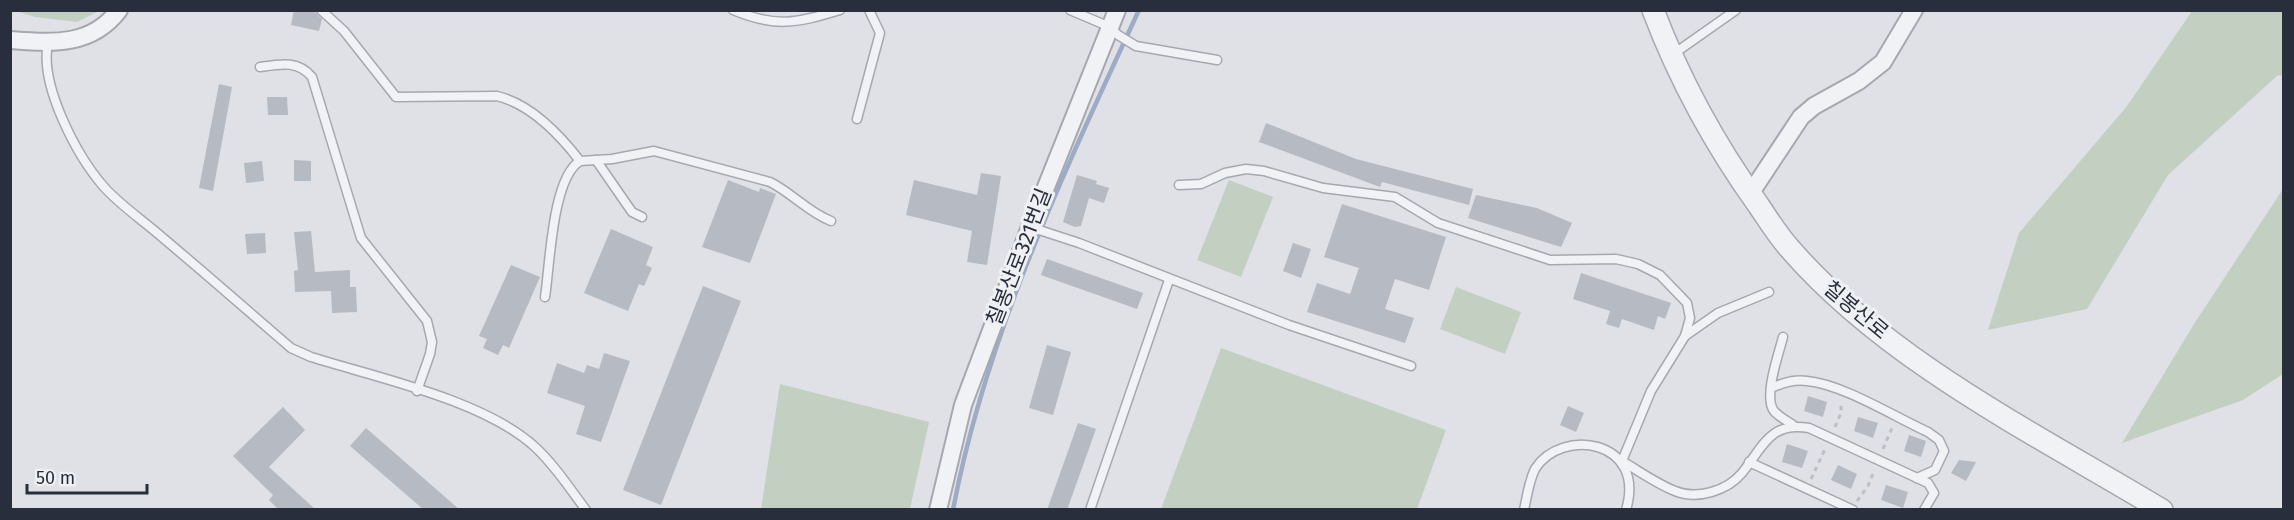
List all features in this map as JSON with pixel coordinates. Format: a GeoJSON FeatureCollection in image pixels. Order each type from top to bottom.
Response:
{"type":"FeatureCollection","features":[{"type":"Feature","properties":{"kind":"street"},"geometry":{"type":"LineString","coordinates":[[10,40],[70,42],[85,37],[119,10]]}},
{"type":"Feature","properties":{"kind":"street","name":"칠봉산로321번길"},"geometry":{"type":"LineString","coordinates":[[938,510],[963,405],[1030,227],[1114,31],[1117,10]]}},
{"type":"Feature","properties":{"kind":"street","name":"칠봉산로"},"geometry":{"type":"LineString","coordinates":[[1653,10],[1671,55],[1717,146],[1790,250],[1848,307],[1954,387],[2162,510]]}},
{"type":"Feature","properties":{"kind":"street"},"geometry":{"type":"LineString","coordinates":[[1750,194],[1801,117],[1814,106],[1859,81],[1883,62],[1914,10]]}},
{"type":"Feature","properties":{"kind":"lane"},"geometry":{"type":"LineString","coordinates":[[321,10],[344,31],[396,97],[497,96],[512,100],[541,121],[580,161]]}},
{"type":"Feature","properties":{"kind":"lane"},"geometry":{"type":"LineString","coordinates":[[733,10],[754,19],[797,23],[840,10]]}},
{"type":"Feature","properties":{"kind":"lane"},"geometry":{"type":"LineString","coordinates":[[857,119],[880,33],[869,10]]}},
{"type":"Feature","properties":{"kind":"lane"},"geometry":{"type":"LineString","coordinates":[[1070,10],[1114,31],[1136,46],[1217,60]]}},
{"type":"Feature","properties":{"kind":"lane"},"geometry":{"type":"LineString","coordinates":[[1671,55],[1736,10]]}},
{"type":"Feature","properties":{"kind":"lane"},"geometry":{"type":"LineString","coordinates":[[48,43],[45,55],[47,75],[55,100],[75,140],[105,188],[291,348],[311,357],[467,406],[515,431],[536,447],[586,510]]}},
{"type":"Feature","properties":{"kind":"lane"},"geometry":{"type":"LineString","coordinates":[[260,67],[296,65],[306,69],[312,77],[361,238],[427,321],[432,342],[417,391]]}},
{"type":"Feature","properties":{"kind":"lane"},"geometry":{"type":"LineString","coordinates":[[545,297],[559,199],[567,174],[580,161],[654,151],[750,175],[786,190],[814,214],[831,220]]}},
{"type":"Feature","properties":{"kind":"lane"},"geometry":{"type":"LineString","coordinates":[[596,160],[632,212],[642,217]]}},
{"type":"Feature","properties":{"kind":"lane"},"geometry":{"type":"LineString","coordinates":[[1179,184],[1201,184],[1226,173],[1246,169],[1264,171],[1323,188],[1395,197],[1438,223],[1550,260],[1594,258],[1638,264],[1660,275],[1687,303],[1690,318],[1685,336],[1651,391],[1622,461],[1630,478],[1626,510]]}},
{"type":"Feature","properties":{"kind":"lane"},"geometry":{"type":"LineString","coordinates":[[1030,227],[1056,234],[1289,325],[1411,366]]}},
{"type":"Feature","properties":{"kind":"lane"},"geometry":{"type":"LineString","coordinates":[[1090,510],[1169,280]]}},
{"type":"Feature","properties":{"kind":"lane"},"geometry":{"type":"LineString","coordinates":[[1685,336],[1718,313],[1769,292]]}},
{"type":"Feature","properties":{"kind":"lane"},"geometry":{"type":"LineString","coordinates":[[1783,337],[1771,388],[1770,403],[1774,411],[1793,425],[1809,428],[1928,483],[1934,493],[1924,510]]}},
{"type":"Feature","properties":{"kind":"lane"},"geometry":{"type":"LineString","coordinates":[[1771,388],[1783,382],[1806,380],[1828,386],[1928,432],[1940,440],[1944,451],[1935,470],[1917,478]]}},
{"type":"Feature","properties":{"kind":"lane"},"geometry":{"type":"LineString","coordinates":[[1524,510],[1536,468],[1554,452],[1572,446],[1592,446],[1611,452],[1622,461],[1675,491],[1691,495],[1705,494],[1723,488],[1741,474],[1766,441],[1779,430],[1793,425]]}},
{"type":"Feature","properties":{"kind":"lane"},"geometry":{"type":"LineString","coordinates":[[1749,462],[1853,510]]}},
{"type":"Feature","properties":{"kind":"green space"},"geometry":{"type":"Polygon","coordinates":[[[99,10],[77,22],[35,17],[16,11],[99,10]]]}},
{"type":"Feature","properties":{"kind":"green space"},"geometry":{"type":"Polygon","coordinates":[[[2192,11],[2283,11],[2283,76],[2278,75],[2168,175],[2087,309],[1988,330],[2019,233],[2127,106],[2192,11]]]}},
{"type":"Feature","properties":{"kind":"green space"},"geometry":{"type":"Polygon","coordinates":[[[1229,180],[1273,197],[1241,277],[1197,260],[1229,180]]]}},
{"type":"Feature","properties":{"kind":"green space"},"geometry":{"type":"Polygon","coordinates":[[[2283,189],[2283,374],[2243,400],[2122,443],[2194,324],[2283,189]]]}},
{"type":"Feature","properties":{"kind":"green space"},"geometry":{"type":"Polygon","coordinates":[[[1456,287],[1521,312],[1505,354],[1440,329],[1456,287]]]}},
{"type":"Feature","properties":{"kind":"green space"},"geometry":{"type":"Polygon","coordinates":[[[1221,348],[1446,430],[1417,509],[1161,509],[1221,348]]]}},
{"type":"Feature","properties":{"kind":"green space"},"geometry":{"type":"Polygon","coordinates":[[[780,384],[929,422],[910,509],[761,509],[780,384]]]}},
{"type":"Feature","properties":{"kind":"building"},"geometry":{"type":"Polygon","coordinates":[[[294,10],[315,12],[322,19],[319,31],[291,25],[294,10]]]}},
{"type":"Feature","properties":{"kind":"building"},"geometry":{"type":"Polygon","coordinates":[[[219,84],[232,87],[213,191],[199,188],[219,84]]]}},
{"type":"Feature","properties":{"kind":"building"},"geometry":{"type":"Polygon","coordinates":[[[267,97],[287,97],[288,115],[268,115],[267,97]]]}},
{"type":"Feature","properties":{"kind":"building"},"geometry":{"type":"Polygon","coordinates":[[[1266,123],[1356,159],[1473,189],[1469,205],[1382,182],[1380,187],[1259,142],[1266,123]]]}},
{"type":"Feature","properties":{"kind":"building"},"geometry":{"type":"Polygon","coordinates":[[[294,160],[311,161],[311,181],[294,181],[294,160]]]}},
{"type":"Feature","properties":{"kind":"building"},"geometry":{"type":"Polygon","coordinates":[[[262,161],[264,181],[246,183],[244,163],[262,161]]]}},
{"type":"Feature","properties":{"kind":"building"},"geometry":{"type":"Polygon","coordinates":[[[981,173],[1001,176],[987,265],[967,262],[972,231],[906,215],[914,180],[977,195],[981,173]]]}},
{"type":"Feature","properties":{"kind":"building"},"geometry":{"type":"Polygon","coordinates":[[[1077,175],[1097,181],[1096,184],[1109,188],[1104,203],[1089,198],[1081,226],[1075,227],[1063,222],[1077,175]]]}},
{"type":"Feature","properties":{"kind":"building"},"geometry":{"type":"Polygon","coordinates":[[[728,180],[759,192],[760,188],[776,194],[750,263],[702,247],[728,180]]]}},
{"type":"Feature","properties":{"kind":"building"},"geometry":{"type":"Polygon","coordinates":[[[1476,195],[1537,208],[1572,223],[1561,247],[1468,218],[1476,195]]]}},
{"type":"Feature","properties":{"kind":"building"},"geometry":{"type":"Polygon","coordinates":[[[1342,204],[1446,237],[1429,290],[1395,279],[1385,309],[1414,318],[1405,343],[1307,312],[1317,283],[1350,294],[1359,268],[1324,257],[1342,204]]]}},
{"type":"Feature","properties":{"kind":"building"},"geometry":{"type":"Polygon","coordinates":[[[611,229],[653,247],[646,265],[652,268],[644,286],[639,284],[628,311],[584,293],[611,229]]]}},
{"type":"Feature","properties":{"kind":"building"},"geometry":{"type":"Polygon","coordinates":[[[311,231],[315,272],[350,270],[350,287],[356,287],[357,312],[332,313],[331,291],[295,292],[294,271],[298,270],[294,232],[311,231]]]}},
{"type":"Feature","properties":{"kind":"building"},"geometry":{"type":"Polygon","coordinates":[[[265,233],[266,253],[247,254],[245,234],[265,233]]]}},
{"type":"Feature","properties":{"kind":"building"},"geometry":{"type":"Polygon","coordinates":[[[1293,243],[1311,249],[1301,278],[1283,271],[1293,243]]]}},
{"type":"Feature","properties":{"kind":"building"},"geometry":{"type":"Polygon","coordinates":[[[1047,259],[1143,293],[1137,309],[1041,275],[1047,259]]]}},
{"type":"Feature","properties":{"kind":"building"},"geometry":{"type":"Polygon","coordinates":[[[511,265],[540,277],[509,348],[503,345],[498,355],[483,348],[487,339],[479,336],[511,265]]]}},
{"type":"Feature","properties":{"kind":"building"},"geometry":{"type":"Polygon","coordinates":[[[1581,273],[1671,303],[1665,319],[1658,316],[1654,330],[1622,319],[1619,328],[1606,324],[1610,311],[1573,299],[1581,273]]]}},
{"type":"Feature","properties":{"kind":"building"},"geometry":{"type":"Polygon","coordinates":[[[703,286],[741,301],[661,505],[623,490],[703,286]]]}},
{"type":"Feature","properties":{"kind":"building"},"geometry":{"type":"Polygon","coordinates":[[[1047,345],[1071,352],[1053,415],[1029,408],[1047,345]]]}},
{"type":"Feature","properties":{"kind":"building"},"geometry":{"type":"Polygon","coordinates":[[[604,353],[630,361],[601,442],[576,434],[585,406],[547,393],[557,363],[584,373],[587,365],[599,369],[604,353]]]}},
{"type":"Feature","properties":{"kind":"building"},"geometry":{"type":"Polygon","coordinates":[[[1808,396],[1827,402],[1823,417],[1804,411],[1808,396]]]}},
{"type":"Feature","properties":{"kind":"building"},"geometry":{"type":"Polygon","coordinates":[[[1568,406],[1584,413],[1576,432],[1560,425],[1568,406]]]}},
{"type":"Feature","properties":{"kind":"building"},"geometry":{"type":"Polygon","coordinates":[[[283,407],[305,430],[269,467],[316,510],[279,510],[269,500],[273,495],[233,456],[283,407]]]}},
{"type":"Feature","properties":{"kind":"building"},"geometry":{"type":"Polygon","coordinates":[[[1858,417],[1878,423],[1873,438],[1854,431],[1858,417]]]}},
{"type":"Feature","properties":{"kind":"building"},"geometry":{"type":"Polygon","coordinates":[[[1078,423],[1096,429],[1067,510],[1047,510],[1078,423]]]}},
{"type":"Feature","properties":{"kind":"building"},"geometry":{"type":"Polygon","coordinates":[[[366,428],[460,510],[424,510],[350,446],[366,428]]]}},
{"type":"Feature","properties":{"kind":"building"},"geometry":{"type":"Polygon","coordinates":[[[1909,435],[1926,441],[1921,457],[1904,451],[1909,435]]]}},
{"type":"Feature","properties":{"kind":"building"},"geometry":{"type":"Polygon","coordinates":[[[1787,444],[1808,451],[1802,468],[1782,462],[1787,444]]]}},
{"type":"Feature","properties":{"kind":"building"},"geometry":{"type":"Polygon","coordinates":[[[1959,460],[1976,462],[1966,481],[1951,473],[1959,460]]]}},
{"type":"Feature","properties":{"kind":"building"},"geometry":{"type":"Polygon","coordinates":[[[1838,465],[1857,474],[1851,489],[1831,480],[1838,465]]]}},
{"type":"Feature","properties":{"kind":"building"},"geometry":{"type":"Polygon","coordinates":[[[1886,485],[1908,492],[1903,508],[1881,500],[1886,485]]]}},
{"type":"Feature","properties":{"kind":"waterway"},"geometry":{"type":"LineString","coordinates":[[953,510],[967,445],[1007,317],[1056,192],[1139,10]]}}]}
